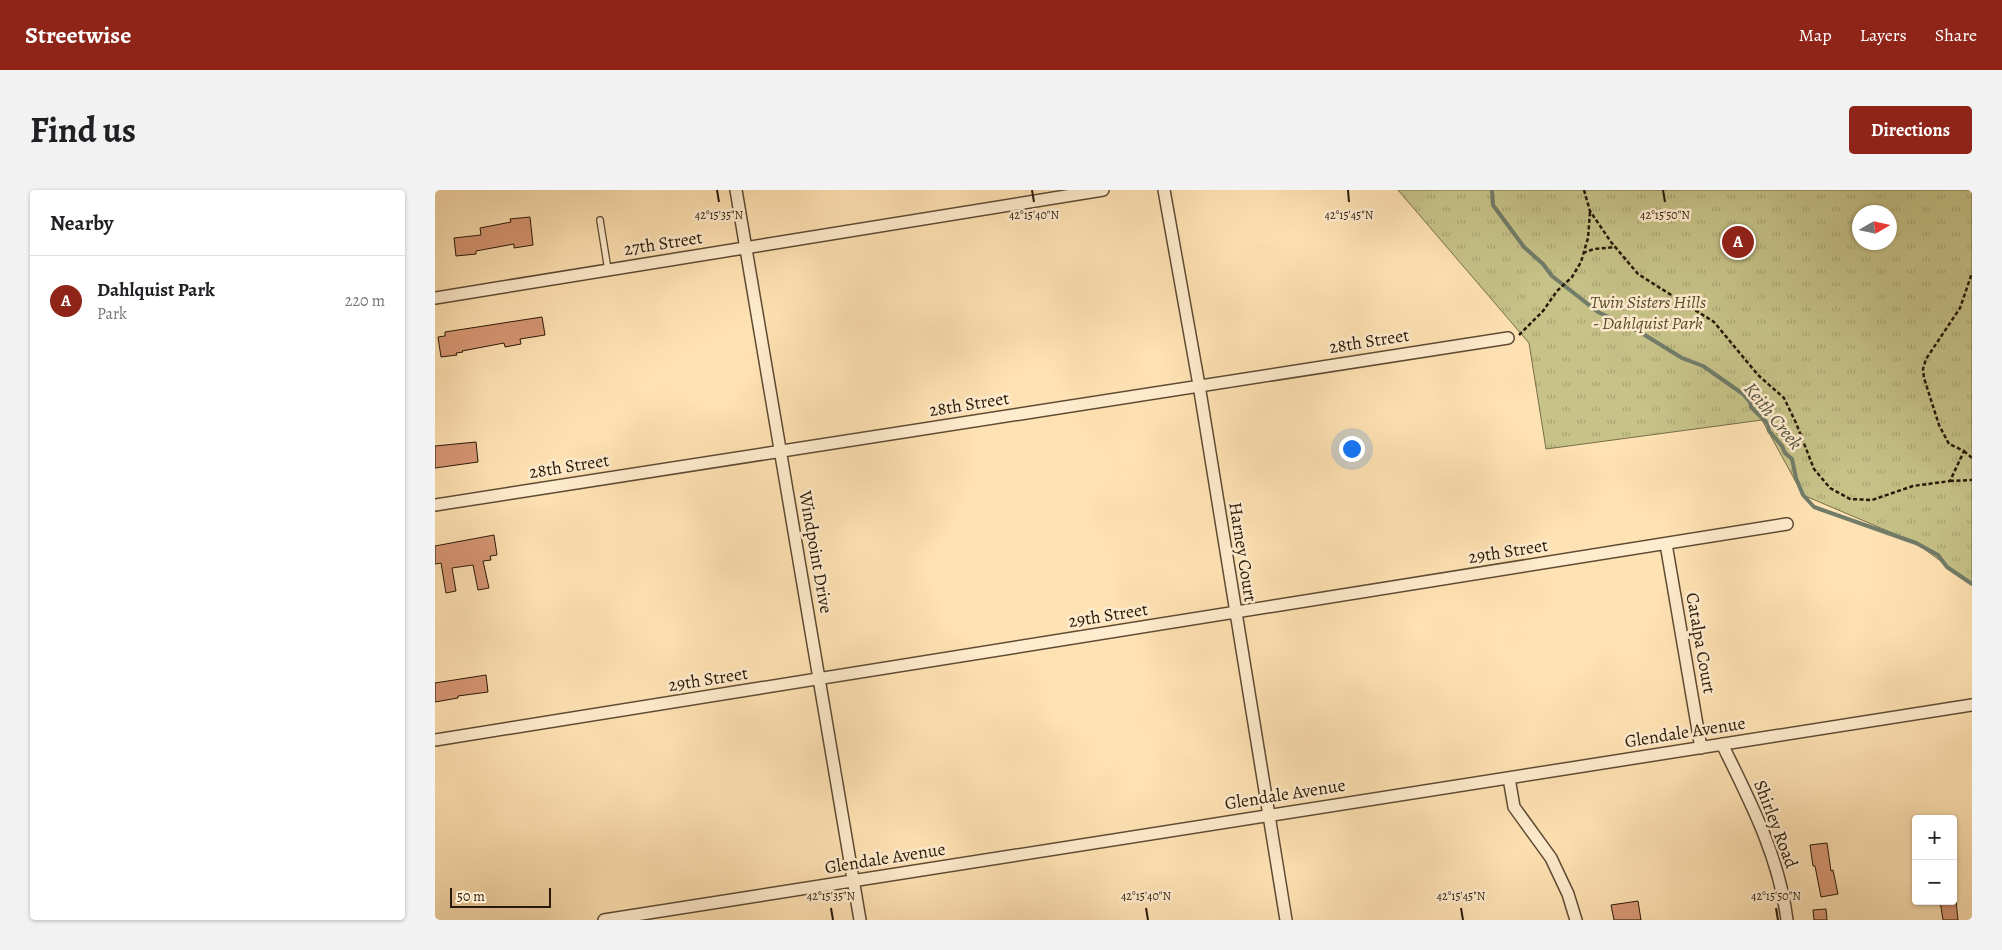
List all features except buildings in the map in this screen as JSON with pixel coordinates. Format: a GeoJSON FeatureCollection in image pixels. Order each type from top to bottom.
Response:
{"type":"FeatureCollection","features":[{"type":"Feature","properties":{"kind":"street","name":"Windpoint Drive"},"geometry":{"type":"LineString","coordinates":[[736,190],[860,920]]}},
{"type":"Feature","properties":{"kind":"street","name":"27th Street"},"geometry":{"type":"LineString","coordinates":[[435,298],[1103,190]]}},
{"type":"Feature","properties":{"kind":"street","name":"Harney Court"},"geometry":{"type":"LineString","coordinates":[[1164,190],[1199,385],[1286,920]]}},
{"type":"Feature","properties":{"kind":"street","name":"28th Street"},"geometry":{"type":"LineString","coordinates":[[435,505],[1508,338]]}},
{"type":"Feature","properties":{"kind":"street","name":"29th Street"},"geometry":{"type":"LineString","coordinates":[[435,740],[1787,524]]}},
{"type":"Feature","properties":{"kind":"street","name":"Catalpa Court"},"geometry":{"type":"LineString","coordinates":[[1666,544],[1701,748]]}},
{"type":"Feature","properties":{"kind":"street","name":"Glendale Avenue"},"geometry":{"type":"LineString","coordinates":[[604,920],[1972,705]]}},
{"type":"Feature","properties":{"kind":"street","name":"Shirley Road"},"geometry":{"type":"LineString","coordinates":[[1722,744],[1757,813],[1779,877],[1787,920]]}},
{"type":"Feature","properties":{"kind":"street"},"geometry":{"type":"LineString","coordinates":[[1509,778],[1514,807],[1537,836],[1553,862],[1568,894],[1576,920]]}},
{"type":"Feature","properties":{"kind":"lane"},"geometry":{"type":"LineString","coordinates":[[599,220],[609,270]]}},
{"type":"Feature","properties":{"kind":"path"},"geometry":{"type":"LineString","coordinates":[[1584,190],[1590,211],[1615,247],[1638,274],[1714,322],[1758,375],[1784,398],[1796,422],[1814,469],[1830,488],[1851,499],[1872,500],[1913,486],[1972,480]]}},
{"type":"Feature","properties":{"kind":"path"},"geometry":{"type":"LineString","coordinates":[[1508,338],[1517,336],[1543,311],[1557,291],[1573,277],[1581,262],[1588,238],[1590,211]]}},
{"type":"Feature","properties":{"kind":"path"},"geometry":{"type":"LineString","coordinates":[[1583,253],[1594,249],[1615,247]]}},
{"type":"Feature","properties":{"kind":"path"},"geometry":{"type":"LineString","coordinates":[[1972,273],[1959,308],[1926,360],[1923,368],[1939,425],[1949,444],[1964,451],[1972,458]]}},
{"type":"Feature","properties":{"kind":"path"},"geometry":{"type":"LineString","coordinates":[[1950,481],[1964,451]]}},
{"type":"Feature","properties":{"kind":"green space","name":"Twin Sisters Hills - Dahlquist Park"},"geometry":{"type":"Polygon","coordinates":[[[1398,190],[1972,190],[1972,584],[1916,543],[1803,495],[1762,420],[1546,449],[1529,343],[1398,190]]]}},
{"type":"Feature","properties":{"kind":"waterway","name":"Keith Creek"},"geometry":{"type":"LineString","coordinates":[[1492,190],[1493,205],[1524,247],[1543,264],[1552,276],[1598,312],[1640,332],[1682,358],[1703,366],[1743,394],[1750,402],[1751,407],[1768,424],[1769,431],[1782,446],[1785,453],[1792,459],[1796,478],[1803,495],[1814,507],[1916,543],[1938,555],[1947,567],[1972,584]]}},
{"type":"Feature","properties":{"kind":"place","name":"Dahlquist Park"},"geometry":{"type":"Point","coordinates":[1738,242]}}]}
